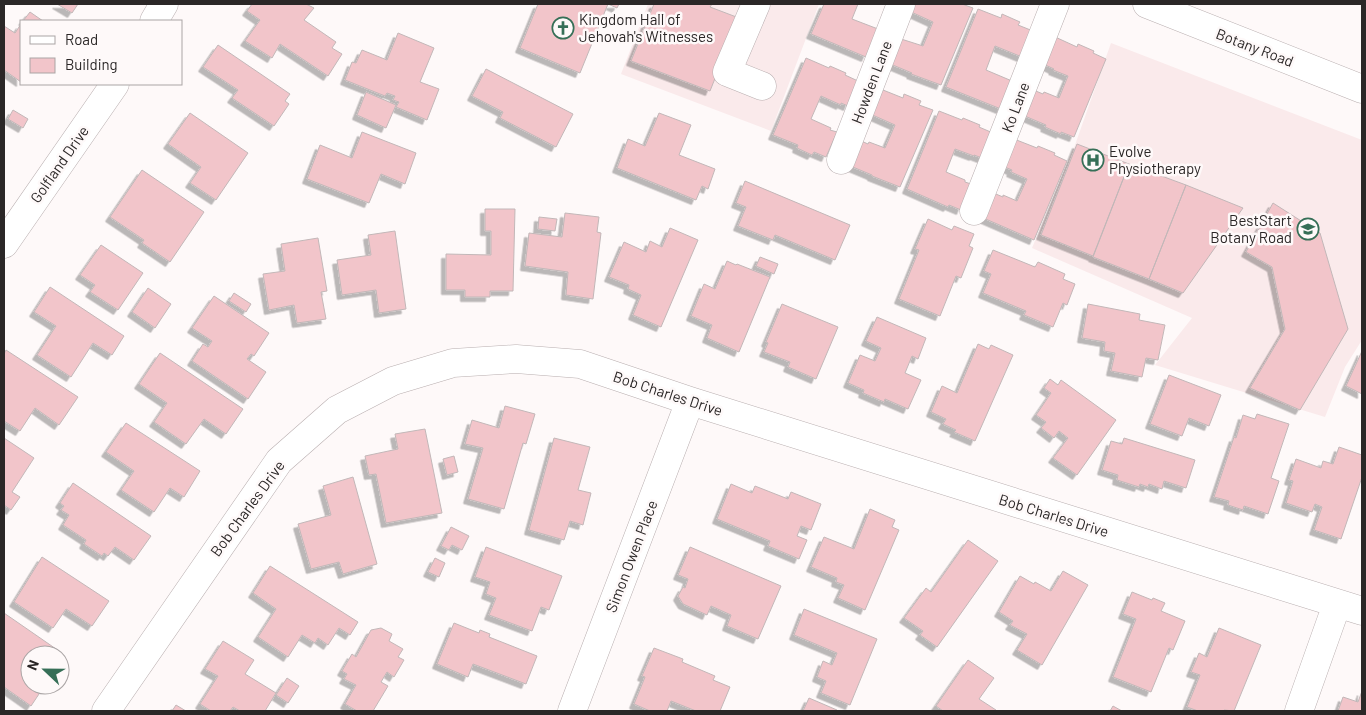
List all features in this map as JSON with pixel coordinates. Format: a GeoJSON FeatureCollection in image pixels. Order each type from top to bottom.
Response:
{"type":"FeatureCollection","features":[{"type":"Feature","properties":{"kind":"street"},"geometry":{"type":"LineString","coordinates":[[155,20],[164,4]]}},
{"type":"Feature","properties":{"kind":"street"},"geometry":{"type":"LineString","coordinates":[[756,4],[728,72],[762,86]]}},
{"type":"Feature","properties":{"kind":"street","name":"Howden Lane"},"geometry":{"type":"LineString","coordinates":[[841,160],[901,4]]}},
{"type":"Feature","properties":{"kind":"street","name":"Ko Lane"},"geometry":{"type":"LineString","coordinates":[[974,211],[1055,4]]}},
{"type":"Feature","properties":{"kind":"street","name":"Botany Road"},"geometry":{"type":"LineString","coordinates":[[1147,4],[1362,89]]}},
{"type":"Feature","properties":{"kind":"street","name":"Golfland Drive"},"geometry":{"type":"LineString","coordinates":[[4,244],[114,85]]}},
{"type":"Feature","properties":{"kind":"street","name":"Bob Charles Drive"},"geometry":{"type":"LineString","coordinates":[[106,711],[279,461],[337,410],[393,381],[453,363],[516,358],[580,364],[690,401],[1350,608]]}},
{"type":"Feature","properties":{"kind":"street","name":"Simon Owen Place"},"geometry":{"type":"LineString","coordinates":[[572,711],[690,401]]}},
{"type":"Feature","properties":{"kind":"street"},"geometry":{"type":"LineString","coordinates":[[1299,711],[1350,608]]}},
{"type":"Feature","properties":{"kind":"shaded area"},"geometry":{"type":"Polygon","coordinates":[[[648,4],[819,4],[771,131],[621,74],[648,4]]]}},
{"type":"Feature","properties":{"kind":"shaded area"},"geometry":{"type":"Polygon","coordinates":[[[1111,43],[1362,140],[1362,340],[1345,367],[1325,417],[1155,365],[1192,318],[1032,248],[1075,145],[1111,43]]]}},
{"type":"Feature","properties":{"kind":"building"},"geometry":{"type":"Polygon","coordinates":[[[57,4],[78,4],[72,13],[57,4]]]}},
{"type":"Feature","properties":{"kind":"building"},"geometry":{"type":"Polygon","coordinates":[[[252,4],[306,4],[314,8],[304,20],[336,42],[332,48],[342,54],[328,76],[280,44],[272,58],[245,41],[260,20],[247,11],[252,4]]]}},
{"type":"Feature","properties":{"kind":"building","name":"Kingdom Hall of Jehovah's Witnesses"},"geometry":{"type":"Polygon","coordinates":[[[538,4],[608,4],[580,73],[520,48],[538,4]]]}},
{"type":"Feature","properties":{"kind":"building"},"geometry":{"type":"Polygon","coordinates":[[[608,4],[619,4],[617,8],[608,4]]]}},
{"type":"Feature","properties":{"kind":"building"},"geometry":{"type":"Polygon","coordinates":[[[654,4],[712,4],[710,7],[739,18],[710,91],[631,61],[654,4]]]}},
{"type":"Feature","properties":{"kind":"building"},"geometry":{"type":"Polygon","coordinates":[[[824,4],[858,4],[852,19],[878,29],[866,57],[811,34],[824,4]]]}},
{"type":"Feature","properties":{"kind":"building"},"geometry":{"type":"Polygon","coordinates":[[[913,4],[962,4],[973,8],[941,85],[888,63],[898,38],[923,46],[933,22],[909,11],[913,4]]]}},
{"type":"Feature","properties":{"kind":"building"},"geometry":{"type":"Polygon","coordinates":[[[978,9],[1001,18],[1002,14],[1020,22],[1018,25],[1033,31],[1022,57],[995,46],[986,70],[1012,81],[1001,109],[946,87],[978,9]]]}},
{"type":"Feature","properties":{"kind":"building"},"geometry":{"type":"Polygon","coordinates":[[[30,12],[42,20],[24,20],[30,12]]]}},
{"type":"Feature","properties":{"kind":"building"},"geometry":{"type":"Polygon","coordinates":[[[4,26],[15,33],[20,26],[20,81],[4,70],[4,26]]]}},
{"type":"Feature","properties":{"kind":"building"},"geometry":{"type":"Polygon","coordinates":[[[398,33],[434,48],[420,82],[439,89],[427,120],[396,107],[399,102],[393,100],[395,96],[387,93],[385,96],[345,80],[352,62],[356,63],[362,50],[387,60],[398,33]]]}},
{"type":"Feature","properties":{"kind":"building"},"geometry":{"type":"Polygon","coordinates":[[[1053,36],[1077,47],[1078,44],[1106,59],[1074,137],[1061,132],[1061,134],[1045,127],[1046,125],[1020,114],[1031,89],[1059,98],[1068,76],[1041,63],[1053,36]]]}},
{"type":"Feature","properties":{"kind":"building"},"geometry":{"type":"Polygon","coordinates":[[[218,45],[290,94],[285,101],[289,104],[274,126],[232,98],[238,90],[203,67],[218,45]]]}},
{"type":"Feature","properties":{"kind":"building"},"geometry":{"type":"Polygon","coordinates":[[[806,58],[846,73],[845,75],[858,81],[848,106],[821,96],[811,119],[837,132],[826,157],[814,152],[812,155],[797,148],[798,145],[773,135],[806,58]]]}},
{"type":"Feature","properties":{"kind":"building"},"geometry":{"type":"Polygon","coordinates":[[[486,69],[573,114],[556,147],[500,118],[503,112],[472,96],[486,69]]]}},
{"type":"Feature","properties":{"kind":"building"},"geometry":{"type":"Polygon","coordinates":[[[878,88],[903,98],[904,94],[921,101],[919,105],[933,110],[900,187],[848,165],[859,140],[885,148],[895,125],[868,113],[878,88]]]}},
{"type":"Feature","properties":{"kind":"building"},"geometry":{"type":"Polygon","coordinates":[[[366,92],[396,105],[386,128],[357,115],[366,92]]]}},
{"type":"Feature","properties":{"kind":"building"},"geometry":{"type":"Polygon","coordinates":[[[13,110],[28,119],[23,128],[8,119],[13,110]]]}},
{"type":"Feature","properties":{"kind":"building"},"geometry":{"type":"Polygon","coordinates":[[[939,111],[962,120],[963,118],[993,133],[982,158],[955,149],[946,172],[971,184],[961,210],[949,205],[948,207],[907,189],[939,111]]]}},
{"type":"Feature","properties":{"kind":"building"},"geometry":{"type":"Polygon","coordinates":[[[190,113],[248,153],[216,200],[190,183],[201,167],[168,144],[190,113]]]}},
{"type":"Feature","properties":{"kind":"building"},"geometry":{"type":"Polygon","coordinates":[[[659,113],[691,125],[679,155],[715,169],[708,189],[702,186],[696,200],[617,168],[628,139],[645,146],[659,113]]]}},
{"type":"Feature","properties":{"kind":"building"},"geometry":{"type":"Polygon","coordinates":[[[362,132],[416,153],[405,184],[381,174],[369,203],[307,179],[320,145],[352,158],[362,132]]]}},
{"type":"Feature","properties":{"kind":"building"},"geometry":{"type":"Polygon","coordinates":[[[1014,139],[1055,153],[1054,155],[1067,161],[1034,240],[981,217],[991,192],[1017,201],[1027,179],[1002,166],[1014,139]]]}},
{"type":"Feature","properties":{"kind":"building"},"geometry":{"type":"Polygon","coordinates":[[[1077,144],[1129,164],[1093,256],[1041,235],[1077,144]]]}},
{"type":"Feature","properties":{"kind":"building"},"geometry":{"type":"Polygon","coordinates":[[[1129,164],[1186,185],[1149,279],[1093,257],[1129,164]]]}},
{"type":"Feature","properties":{"kind":"building"},"geometry":{"type":"Polygon","coordinates":[[[142,170],[204,212],[170,262],[142,243],[144,240],[110,217],[142,170]]]}},
{"type":"Feature","properties":{"kind":"building"},"geometry":{"type":"Polygon","coordinates":[[[745,181],[850,225],[835,260],[775,235],[773,240],[738,226],[746,207],[736,203],[745,181]]]}},
{"type":"Feature","properties":{"kind":"building"},"geometry":{"type":"Polygon","coordinates":[[[1186,185],[1243,208],[1183,293],[1149,279],[1186,185]]]}},
{"type":"Feature","properties":{"kind":"building"},"geometry":{"type":"Polygon","coordinates":[[[1273,203],[1320,233],[1348,329],[1300,410],[1250,388],[1285,329],[1272,267],[1246,252],[1273,203]]]}},
{"type":"Feature","properties":{"kind":"building"},"geometry":{"type":"Polygon","coordinates":[[[485,209],[515,209],[513,291],[490,291],[490,297],[465,297],[465,290],[446,290],[446,254],[491,255],[491,231],[485,231],[485,209]]]}},
{"type":"Feature","properties":{"kind":"building"},"geometry":{"type":"Polygon","coordinates":[[[565,213],[599,217],[597,232],[601,233],[593,299],[566,295],[568,272],[525,266],[529,233],[562,237],[565,213]]]}},
{"type":"Feature","properties":{"kind":"building"},"geometry":{"type":"Polygon","coordinates":[[[539,217],[557,219],[555,231],[538,229],[539,217]]]}},
{"type":"Feature","properties":{"kind":"building"},"geometry":{"type":"Polygon","coordinates":[[[928,219],[952,230],[954,226],[974,234],[969,246],[973,248],[961,278],[956,276],[940,316],[899,299],[919,250],[915,249],[928,219]]]}},
{"type":"Feature","properties":{"kind":"building"},"geometry":{"type":"Polygon","coordinates":[[[670,228],[698,240],[661,327],[633,315],[641,295],[628,289],[629,285],[609,277],[624,242],[646,252],[650,241],[662,247],[670,228]]]}},
{"type":"Feature","properties":{"kind":"building"},"geometry":{"type":"Polygon","coordinates":[[[395,231],[406,309],[379,313],[376,290],[342,295],[337,260],[371,255],[368,235],[395,231]]]}},
{"type":"Feature","properties":{"kind":"building"},"geometry":{"type":"Polygon","coordinates":[[[318,238],[327,291],[321,292],[326,319],[297,323],[294,305],[269,310],[263,274],[285,271],[281,244],[318,238]]]}},
{"type":"Feature","properties":{"kind":"building"},"geometry":{"type":"Polygon","coordinates":[[[101,245],[143,273],[118,310],[90,292],[95,285],[80,275],[101,245]]]}},
{"type":"Feature","properties":{"kind":"building"},"geometry":{"type":"Polygon","coordinates":[[[993,250],[1035,267],[1038,262],[1065,274],[1063,279],[1075,284],[1067,305],[1063,303],[1053,327],[1024,315],[1026,311],[983,293],[991,274],[984,271],[993,250]]]}},
{"type":"Feature","properties":{"kind":"building"},"geometry":{"type":"Polygon","coordinates":[[[760,257],[778,264],[774,274],[756,266],[760,257]]]}},
{"type":"Feature","properties":{"kind":"building"},"geometry":{"type":"Polygon","coordinates":[[[727,261],[770,277],[739,352],[707,338],[712,325],[691,316],[704,284],[715,289],[727,261]]]}},
{"type":"Feature","properties":{"kind":"building"},"geometry":{"type":"Polygon","coordinates":[[[50,287],[124,336],[112,355],[93,343],[71,377],[37,355],[56,326],[34,312],[50,287]]]}},
{"type":"Feature","properties":{"kind":"building"},"geometry":{"type":"Polygon","coordinates":[[[148,288],[171,304],[155,328],[132,312],[148,288]]]}},
{"type":"Feature","properties":{"kind":"building"},"geometry":{"type":"Polygon","coordinates":[[[234,293],[251,304],[246,312],[229,301],[234,293]]]}},
{"type":"Feature","properties":{"kind":"building"},"geometry":{"type":"Polygon","coordinates":[[[214,296],[269,333],[254,356],[251,354],[247,359],[266,372],[248,399],[192,361],[203,344],[208,347],[212,341],[192,328],[214,296]]]}},
{"type":"Feature","properties":{"kind":"building"},"geometry":{"type":"Polygon","coordinates":[[[782,304],[838,327],[816,379],[788,367],[790,362],[764,352],[768,343],[766,342],[782,304]]]}},
{"type":"Feature","properties":{"kind":"building"},"geometry":{"type":"Polygon","coordinates":[[[1088,304],[1140,314],[1139,320],[1165,325],[1158,360],[1146,358],[1142,377],[1111,371],[1115,353],[1104,351],[1105,342],[1082,338],[1088,304]]]}},
{"type":"Feature","properties":{"kind":"building"},"geometry":{"type":"Polygon","coordinates":[[[877,317],[926,338],[918,359],[912,356],[905,373],[921,380],[908,409],[885,399],[884,402],[863,393],[864,390],[848,383],[860,355],[875,361],[881,348],[866,341],[877,317]]]}},
{"type":"Feature","properties":{"kind":"building"},"geometry":{"type":"Polygon","coordinates":[[[978,344],[989,349],[991,345],[1013,355],[975,441],[954,432],[956,430],[943,424],[946,419],[931,412],[942,386],[957,393],[978,344]]]}},
{"type":"Feature","properties":{"kind":"building"},"geometry":{"type":"Polygon","coordinates":[[[6,350],[78,397],[59,425],[35,408],[20,431],[4,421],[4,354],[6,350]]]}},
{"type":"Feature","properties":{"kind":"building"},"geometry":{"type":"Polygon","coordinates":[[[1362,351],[1362,394],[1346,386],[1362,351]]]}},
{"type":"Feature","properties":{"kind":"building"},"geometry":{"type":"Polygon","coordinates":[[[160,353],[243,409],[226,434],[204,419],[186,444],[154,422],[167,403],[139,384],[160,353]]]}},
{"type":"Feature","properties":{"kind":"building"},"geometry":{"type":"Polygon","coordinates":[[[1169,375],[1221,395],[1209,426],[1189,418],[1182,436],[1150,424],[1169,375]]]}},
{"type":"Feature","properties":{"kind":"building"},"geometry":{"type":"Polygon","coordinates":[[[1050,379],[1058,385],[1061,380],[1116,420],[1077,475],[1053,458],[1068,438],[1059,431],[1054,438],[1041,428],[1046,422],[1036,415],[1051,393],[1044,388],[1050,379]]]}},
{"type":"Feature","properties":{"kind":"building"},"geometry":{"type":"Polygon","coordinates":[[[505,406],[535,414],[526,444],[523,443],[504,509],[468,499],[483,448],[465,444],[472,420],[499,428],[505,406]]]}},
{"type":"Feature","properties":{"kind":"building"},"geometry":{"type":"Polygon","coordinates":[[[1257,414],[1289,424],[1271,478],[1279,481],[1268,514],[1244,506],[1243,510],[1228,505],[1229,501],[1214,497],[1243,415],[1255,419],[1257,414]]]}},
{"type":"Feature","properties":{"kind":"building"},"geometry":{"type":"Polygon","coordinates":[[[126,423],[200,471],[184,497],[170,488],[154,512],[121,490],[134,471],[106,452],[126,423]]]}},
{"type":"Feature","properties":{"kind":"building"},"geometry":{"type":"Polygon","coordinates":[[[425,429],[442,513],[386,523],[376,474],[369,475],[365,456],[398,449],[395,434],[425,429]]]}},
{"type":"Feature","properties":{"kind":"building"},"geometry":{"type":"Polygon","coordinates":[[[4,438],[34,458],[12,492],[20,497],[11,510],[4,505],[4,438]]]}},
{"type":"Feature","properties":{"kind":"building"},"geometry":{"type":"Polygon","coordinates":[[[554,438],[590,447],[578,490],[591,493],[583,525],[570,521],[564,540],[529,530],[554,438]]]}},
{"type":"Feature","properties":{"kind":"building"},"geometry":{"type":"Polygon","coordinates":[[[1124,438],[1195,460],[1186,488],[1164,481],[1162,489],[1149,484],[1148,487],[1140,484],[1139,487],[1117,480],[1118,475],[1102,470],[1111,441],[1122,444],[1124,438]]]}},
{"type":"Feature","properties":{"kind":"building"},"geometry":{"type":"Polygon","coordinates":[[[1339,447],[1362,455],[1362,477],[1341,539],[1314,530],[1322,507],[1315,504],[1312,512],[1286,503],[1293,481],[1289,480],[1296,459],[1321,468],[1323,461],[1333,464],[1339,447]]]}},
{"type":"Feature","properties":{"kind":"building"},"geometry":{"type":"Polygon","coordinates":[[[454,456],[458,472],[447,475],[443,459],[454,456]]]}},
{"type":"Feature","properties":{"kind":"building"},"geometry":{"type":"Polygon","coordinates":[[[353,477],[377,564],[343,574],[339,562],[311,569],[298,524],[331,515],[323,486],[353,477]]]}},
{"type":"Feature","properties":{"kind":"building"},"geometry":{"type":"Polygon","coordinates":[[[73,483],[151,536],[134,560],[115,547],[108,556],[104,553],[102,556],[84,544],[86,540],[63,525],[69,515],[61,510],[64,506],[60,503],[73,483]]]}},
{"type":"Feature","properties":{"kind":"building"},"geometry":{"type":"Polygon","coordinates":[[[731,484],[752,493],[755,486],[788,499],[791,492],[821,504],[811,530],[801,526],[797,536],[807,540],[799,559],[768,546],[770,541],[717,519],[731,484]]]}},
{"type":"Feature","properties":{"kind":"building"},"geometry":{"type":"Polygon","coordinates":[[[870,509],[895,520],[892,527],[899,530],[865,610],[838,598],[844,585],[836,582],[837,578],[811,567],[824,537],[854,549],[870,509]]]}},
{"type":"Feature","properties":{"kind":"building"},"geometry":{"type":"Polygon","coordinates":[[[451,527],[469,536],[462,550],[452,545],[449,550],[441,546],[451,527]]]}},
{"type":"Feature","properties":{"kind":"building"},"geometry":{"type":"Polygon","coordinates":[[[968,540],[998,561],[937,647],[920,635],[923,631],[904,618],[926,588],[931,592],[968,540]]]}},
{"type":"Feature","properties":{"kind":"building"},"geometry":{"type":"Polygon","coordinates":[[[486,547],[562,576],[549,610],[541,607],[532,631],[489,615],[496,598],[486,594],[490,582],[475,577],[486,547]]]}},
{"type":"Feature","properties":{"kind":"building"},"geometry":{"type":"Polygon","coordinates":[[[690,547],[781,586],[758,639],[727,626],[731,615],[711,606],[707,615],[683,604],[678,596],[683,587],[685,588],[688,579],[678,575],[690,547]]]}},
{"type":"Feature","properties":{"kind":"building"},"geometry":{"type":"Polygon","coordinates":[[[42,557],[109,601],[92,626],[66,609],[53,628],[14,602],[42,557]]]}},
{"type":"Feature","properties":{"kind":"building"},"geometry":{"type":"Polygon","coordinates":[[[435,558],[445,563],[439,577],[428,572],[435,558]]]}},
{"type":"Feature","properties":{"kind":"building"},"geometry":{"type":"Polygon","coordinates":[[[270,566],[358,622],[350,635],[339,628],[328,645],[318,638],[315,643],[302,635],[288,657],[258,637],[276,609],[253,593],[270,566]]]}},
{"type":"Feature","properties":{"kind":"building"},"geometry":{"type":"Polygon","coordinates":[[[1063,571],[1088,585],[1042,665],[1017,650],[1027,634],[1010,625],[1013,621],[999,612],[1020,576],[1051,591],[1063,571]]]}},
{"type":"Feature","properties":{"kind":"building"},"geometry":{"type":"Polygon","coordinates":[[[1132,592],[1165,603],[1161,611],[1185,621],[1173,650],[1169,648],[1151,692],[1113,677],[1136,619],[1123,614],[1132,592]]]}},
{"type":"Feature","properties":{"kind":"building"},"geometry":{"type":"Polygon","coordinates":[[[804,609],[877,639],[850,705],[821,693],[826,681],[817,677],[823,661],[832,665],[837,653],[794,635],[804,609]]]}},
{"type":"Feature","properties":{"kind":"building"},"geometry":{"type":"Polygon","coordinates":[[[4,613],[50,645],[20,645],[20,695],[38,695],[31,706],[4,687],[4,613]]]}},
{"type":"Feature","properties":{"kind":"building"},"geometry":{"type":"Polygon","coordinates":[[[454,623],[479,633],[480,630],[490,634],[489,637],[537,656],[526,684],[473,664],[468,677],[437,664],[454,623]]]}},
{"type":"Feature","properties":{"kind":"building"},"geometry":{"type":"Polygon","coordinates":[[[381,628],[392,634],[389,641],[403,649],[398,657],[404,660],[394,677],[387,672],[381,682],[388,686],[373,711],[357,711],[345,704],[356,685],[344,679],[347,674],[342,671],[352,654],[356,657],[371,630],[381,628]]]}},
{"type":"Feature","properties":{"kind":"building"},"geometry":{"type":"Polygon","coordinates":[[[1219,628],[1261,645],[1234,711],[1198,711],[1187,707],[1200,675],[1191,672],[1199,653],[1207,657],[1219,628]]]}},
{"type":"Feature","properties":{"kind":"building"},"geometry":{"type":"Polygon","coordinates":[[[223,641],[254,660],[245,674],[276,693],[265,711],[240,711],[233,707],[230,711],[211,711],[200,704],[218,676],[205,669],[223,641]]]}},
{"type":"Feature","properties":{"kind":"building"},"geometry":{"type":"Polygon","coordinates":[[[654,648],[683,659],[682,662],[715,676],[713,680],[730,687],[720,711],[696,711],[671,701],[667,711],[650,711],[634,704],[645,677],[642,676],[654,648]]]}},
{"type":"Feature","properties":{"kind":"building"},"geometry":{"type":"Polygon","coordinates":[[[968,660],[994,678],[979,699],[995,711],[943,711],[936,706],[968,660]]]}},
{"type":"Feature","properties":{"kind":"building"},"geometry":{"type":"Polygon","coordinates":[[[287,678],[299,686],[288,703],[276,695],[287,678]]]}},
{"type":"Feature","properties":{"kind":"building"},"geometry":{"type":"Polygon","coordinates":[[[1362,691],[1362,711],[1338,711],[1343,697],[1358,702],[1362,691]]]}},
{"type":"Feature","properties":{"kind":"building"},"geometry":{"type":"Polygon","coordinates":[[[809,698],[837,710],[837,711],[803,711],[809,698]]]}},
{"type":"Feature","properties":{"kind":"building"},"geometry":{"type":"Polygon","coordinates":[[[176,705],[186,711],[172,711],[176,705]]]}},
{"type":"Feature","properties":{"kind":"building"},"geometry":{"type":"Polygon","coordinates":[[[1113,706],[1122,711],[1110,711],[1113,706]]]}},
{"type":"Feature","properties":{"kind":"place","name":"Kingdom Hall of Jehovah's Witnesses"},"geometry":{"type":"Point","coordinates":[563,28]}},
{"type":"Feature","properties":{"kind":"place","name":"Evolve Physiotherapy"},"geometry":{"type":"Point","coordinates":[1093,160]}},
{"type":"Feature","properties":{"kind":"place","name":"BestStart Botany Road"},"geometry":{"type":"Point","coordinates":[1308,229]}}]}
